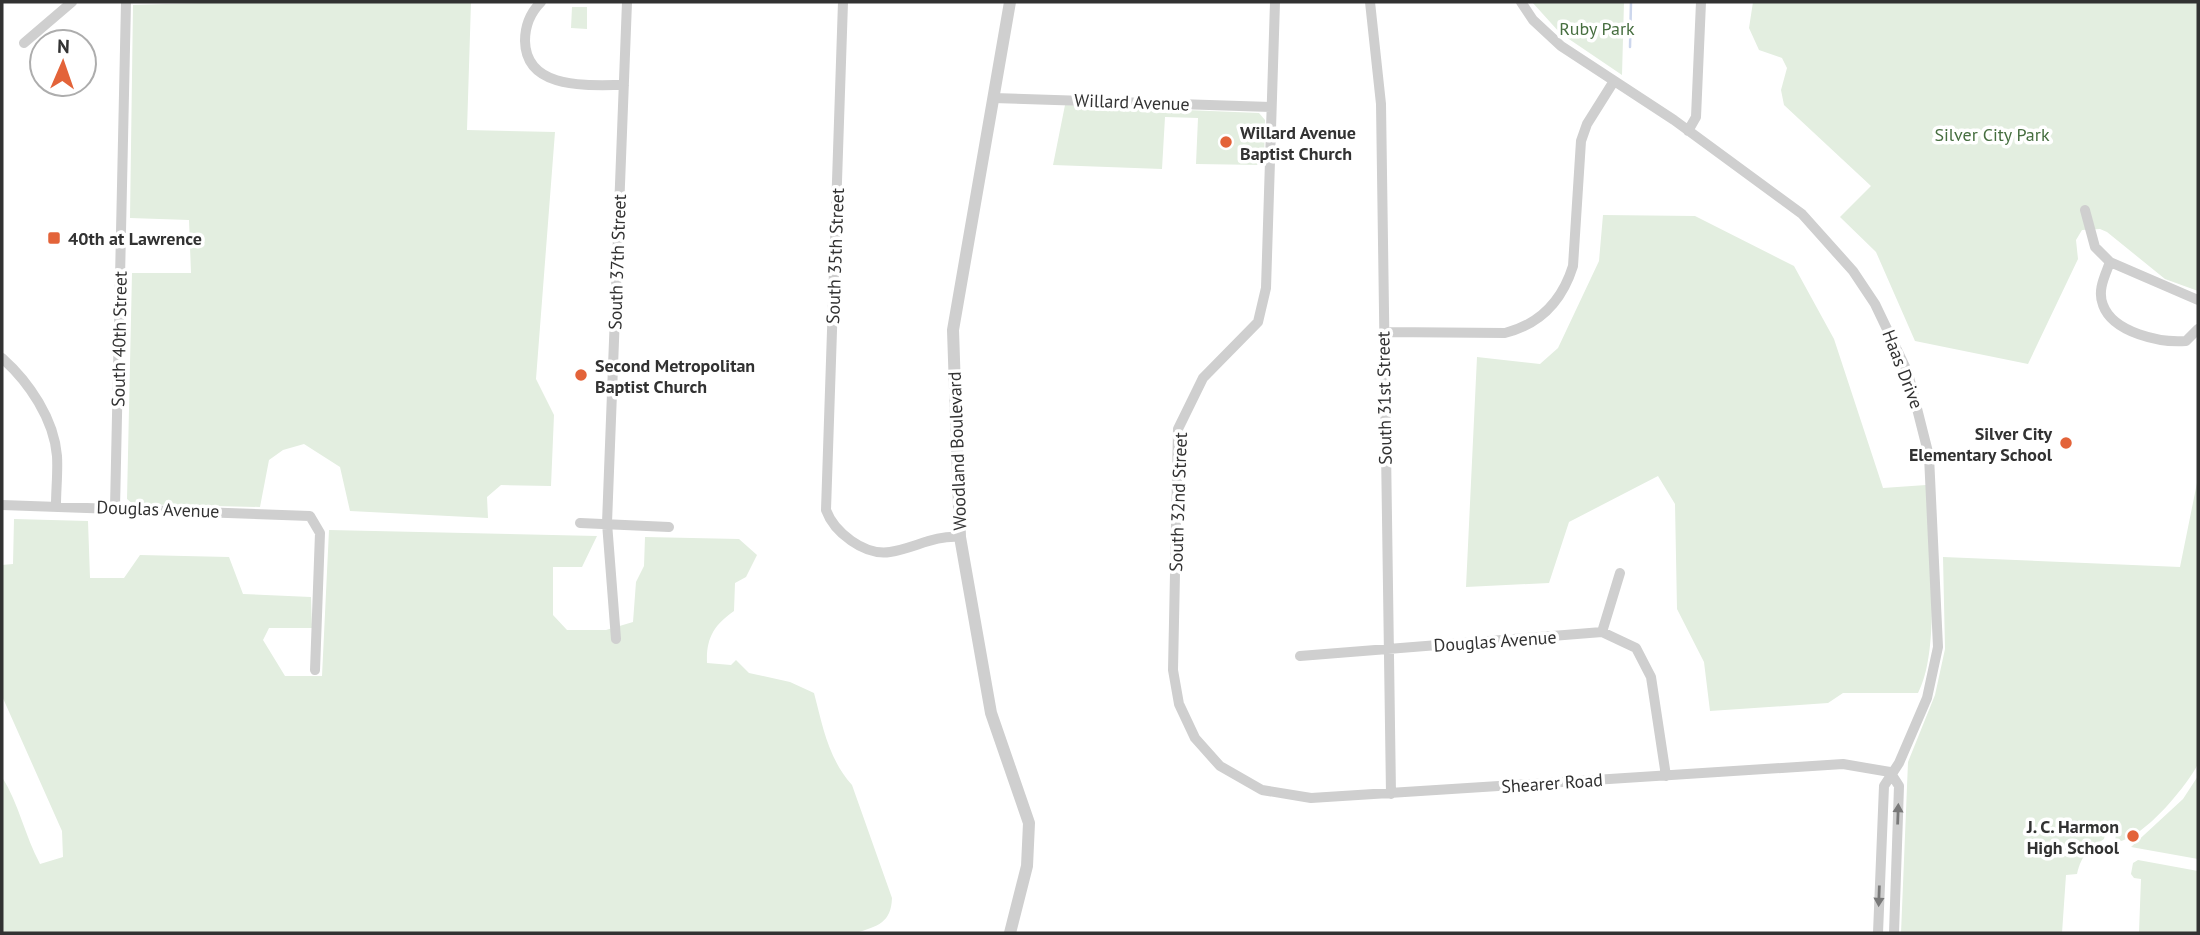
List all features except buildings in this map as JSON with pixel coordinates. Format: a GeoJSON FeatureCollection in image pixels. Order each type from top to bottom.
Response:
{"type":"FeatureCollection","features":[{"type":"Feature","properties":{"kind":"street"},"geometry":{"type":"LineString","coordinates":[[24,43],[72,2]]}},
{"type":"Feature","properties":{"kind":"street","name":"South 40th Street"},"geometry":{"type":"LineString","coordinates":[[115,508],[126,2]]}},
{"type":"Feature","properties":{"kind":"street"},"geometry":{"type":"LineString","coordinates":[[541,2],[527,22],[526,34],[527,53],[536,67],[561,83],[624,85]]}},
{"type":"Feature","properties":{"kind":"street","name":"South 37th Street"},"geometry":{"type":"LineString","coordinates":[[616,639],[607,523],[627,2]]}},
{"type":"Feature","properties":{"kind":"street","name":"South 35th Street"},"geometry":{"type":"LineString","coordinates":[[843,2],[826,510],[831,525],[845,537],[880,552],[891,552],[933,538],[960,537]]}},
{"type":"Feature","properties":{"kind":"street","name":"Woodland Boulevard"},"geometry":{"type":"LineString","coordinates":[[1010,2],[953,330],[960,537],[991,712],[1029,822],[1029,852],[1010,933]]}},
{"type":"Feature","properties":{"kind":"street","name":"South 32nd Street"},"geometry":{"type":"LineString","coordinates":[[1220,766],[1195,738],[1179,704],[1173,670],[1178,429],[1203,377],[1258,322],[1268,269],[1275,2]]}},
{"type":"Feature","properties":{"kind":"street","name":"South 31st Street"},"geometry":{"type":"LineString","coordinates":[[1370,2],[1381,104],[1391,794]]}},
{"type":"Feature","properties":{"kind":"street","name":"Haas Drive"},"geometry":{"type":"LineString","coordinates":[[1521,2],[1533,20],[1561,46],[1769,187],[1802,214],[1831,245],[1875,304],[1908,373],[1929,456],[1938,647],[1927,698],[1899,763],[1884,786],[1878,933]]}},
{"type":"Feature","properties":{"kind":"street"},"geometry":{"type":"LineString","coordinates":[[1688,131],[1696,117],[1701,2]]}},
{"type":"Feature","properties":{"kind":"street"},"geometry":{"type":"LineString","coordinates":[[1383,332],[1485,335],[1521,329],[1551,308],[1568,283],[1575,245],[1581,141],[1587,124],[1614,80]]}},
{"type":"Feature","properties":{"kind":"street","name":"Willard Avenue"},"geometry":{"type":"LineString","coordinates":[[993,98],[1271,107]]}},
{"type":"Feature","properties":{"kind":"street"},"geometry":{"type":"LineString","coordinates":[[2085,210],[2095,247],[2110,262],[2198,300]]}},
{"type":"Feature","properties":{"kind":"street"},"geometry":{"type":"LineString","coordinates":[[2110,262],[2101,297],[2108,316],[2131,331],[2169,342],[2186,341],[2198,329]]}},
{"type":"Feature","properties":{"kind":"street"},"geometry":{"type":"LineString","coordinates":[[2,358],[31,390],[50,427],[57,455],[56,505]]}},
{"type":"Feature","properties":{"kind":"street","name":"Douglas Avenue"},"geometry":{"type":"LineString","coordinates":[[2,505],[301,514],[314,519],[320,533],[315,670]]}},
{"type":"Feature","properties":{"kind":"street"},"geometry":{"type":"LineString","coordinates":[[580,523],[668,527]]}},
{"type":"Feature","properties":{"kind":"street"},"geometry":{"type":"LineString","coordinates":[[1620,573],[1602,632],[1636,648],[1651,677],[1666,776]]}},
{"type":"Feature","properties":{"kind":"street","name":"Douglas Avenue"},"geometry":{"type":"LineString","coordinates":[[1300,656],[1602,632]]}},
{"type":"Feature","properties":{"kind":"street","name":"Shearer Road"},"geometry":{"type":"LineString","coordinates":[[1220,766],[1262,790],[1311,798],[1843,764],[1891,772]]}},
{"type":"Feature","properties":{"kind":"street"},"geometry":{"type":"LineString","coordinates":[[1891,772],[1899,786],[1894,933]]}},
{"type":"Feature","properties":{"kind":"green space"},"geometry":{"type":"Polygon","coordinates":[[[234,2],[471,2],[467,130],[555,132],[536,379],[554,415],[551,486],[501,485],[487,497],[488,518],[350,511],[340,467],[304,444],[283,450],[269,460],[260,507],[133,504],[127,499],[132,273],[191,273],[189,220],[130,218],[133,5],[234,2]]]}},
{"type":"Feature","properties":{"kind":"green space","name":"Ruby Park"},"geometry":{"type":"Polygon","coordinates":[[[1532,2],[1624,2],[1622,75],[1560,33],[1532,2]]]}},
{"type":"Feature","properties":{"kind":"green space","name":"Silver City Park"},"geometry":{"type":"Polygon","coordinates":[[[1753,2],[2198,2],[2198,291],[2165,279],[2107,232],[2100,229],[2082,230],[2076,240],[2078,259],[2028,364],[1915,341],[1876,252],[1840,217],[1871,186],[1784,105],[1781,90],[1787,68],[1782,58],[1759,50],[1749,28],[1753,2]]]}},
{"type":"Feature","properties":{"kind":"green space"},"geometry":{"type":"Polygon","coordinates":[[[572,7],[587,7],[587,29],[571,28],[572,7]]]}},
{"type":"Feature","properties":{"kind":"green space"},"geometry":{"type":"Polygon","coordinates":[[[1065,105],[1259,113],[1265,120],[1264,163],[1196,164],[1198,118],[1165,117],[1162,169],[1053,165],[1065,105]]]}},
{"type":"Feature","properties":{"kind":"green space"},"geometry":{"type":"Polygon","coordinates":[[[1603,215],[1695,216],[1794,266],[1834,339],[1883,488],[1926,485],[1932,622],[1930,649],[1918,693],[1843,693],[1828,703],[1710,711],[1704,662],[1677,609],[1675,504],[1658,476],[1569,522],[1549,583],[1466,587],[1477,357],[1540,364],[1558,348],[1599,261],[1603,215]]]}},
{"type":"Feature","properties":{"kind":"green space"},"geometry":{"type":"Polygon","coordinates":[[[2198,478],[2198,764],[2192,774],[2174,799],[2138,833],[2115,842],[2117,825],[2107,825],[2104,839],[2086,853],[2077,874],[2066,875],[2062,933],[1901,933],[1908,762],[1935,695],[1945,649],[1943,557],[2180,567],[2198,478]]]}},
{"type":"Feature","properties":{"kind":"green space"},"geometry":{"type":"Polygon","coordinates":[[[14,519],[88,521],[90,578],[124,578],[140,555],[229,557],[243,594],[311,597],[312,628],[269,628],[263,640],[285,676],[322,676],[329,530],[597,536],[582,567],[553,567],[553,615],[567,630],[606,630],[633,622],[636,582],[644,566],[645,537],[739,539],[757,555],[746,577],[735,583],[734,611],[713,633],[708,646],[707,663],[731,665],[736,660],[749,673],[790,682],[814,693],[827,742],[837,764],[852,785],[892,898],[889,913],[882,922],[856,933],[2,933],[2,777],[40,864],[63,857],[62,831],[2,696],[2,565],[13,564],[14,519]]]}},
{"type":"Feature","properties":{"kind":"green space"},"geometry":{"type":"Polygon","coordinates":[[[2198,776],[2198,859],[2131,847],[2183,799],[2198,776]]]}},
{"type":"Feature","properties":{"kind":"green space"},"geometry":{"type":"Polygon","coordinates":[[[2138,860],[2198,871],[2198,933],[2139,932],[2141,879],[2134,878],[2131,874],[2133,863],[2138,860]]]}},
{"type":"Feature","properties":{"kind":"waterway"},"geometry":{"type":"LineString","coordinates":[[1630,47],[1631,2]]}},
{"type":"Feature","properties":{"kind":"place","name":"Willard Avenue Baptist Church"},"geometry":{"type":"Point","coordinates":[1226,142]}},
{"type":"Feature","properties":{"kind":"place","name":"40th at Lawrence"},"geometry":{"type":"Point","coordinates":[54,238]}},
{"type":"Feature","properties":{"kind":"place","name":"Second Metropolitan Baptist Church"},"geometry":{"type":"Point","coordinates":[581,375]}},
{"type":"Feature","properties":{"kind":"place","name":"Silver City Elementary School"},"geometry":{"type":"Point","coordinates":[2066,443]}},
{"type":"Feature","properties":{"kind":"place","name":"J. C. Harmon High School"},"geometry":{"type":"Point","coordinates":[2133,836]}}]}
